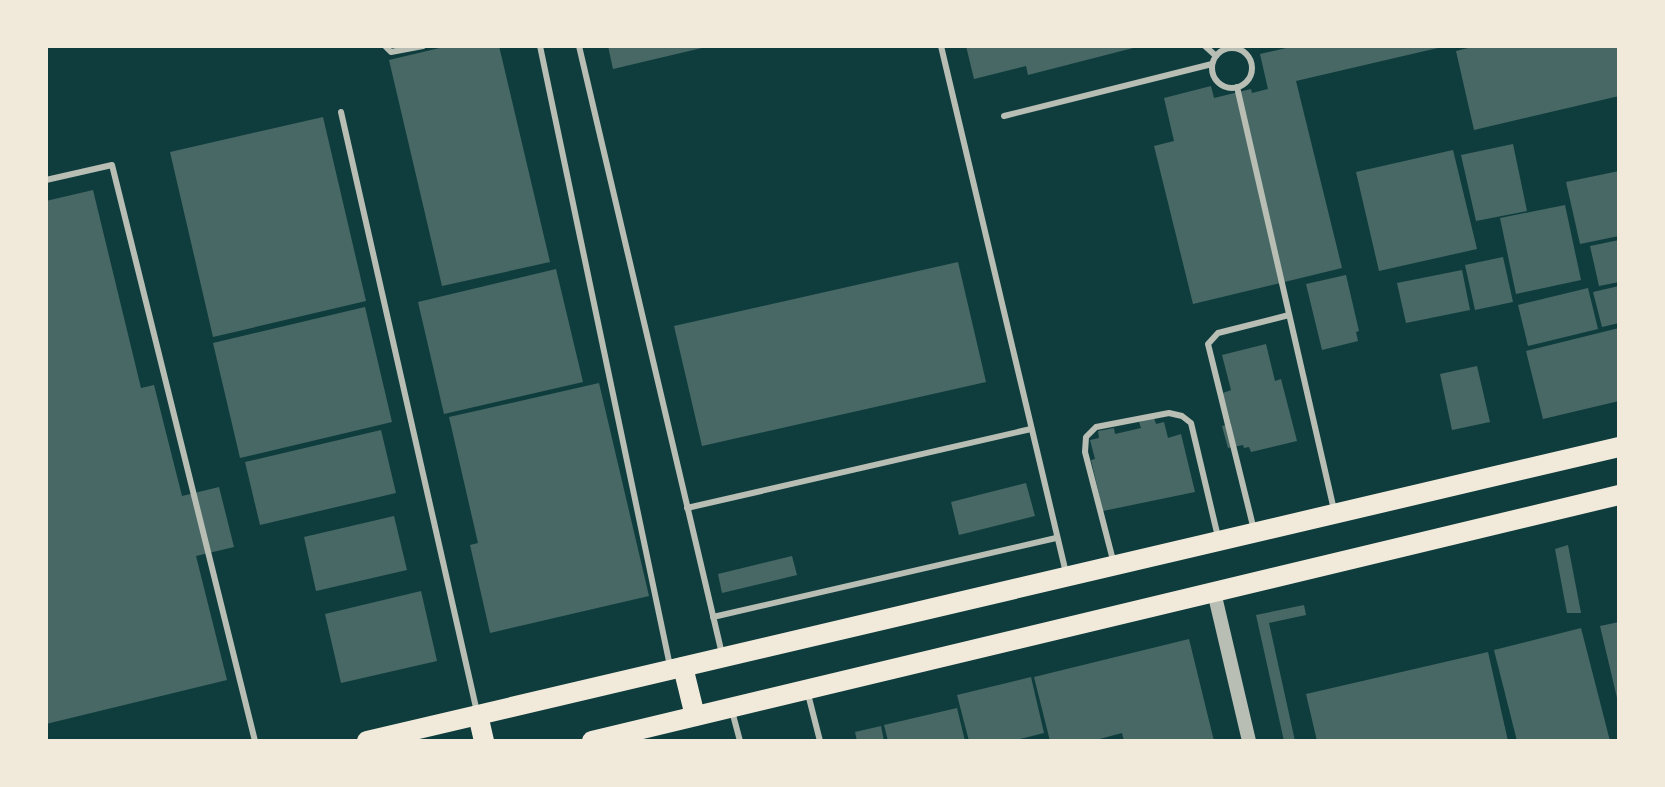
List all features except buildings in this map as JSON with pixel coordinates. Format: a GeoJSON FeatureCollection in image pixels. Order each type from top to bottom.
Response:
{"type":"FeatureCollection","features":[{"type":"Feature","properties":{"kind":"main road"},"geometry":{"type":"LineString","coordinates":[[367,741],[1619,447]]}},
{"type":"Feature","properties":{"kind":"main road"},"geometry":{"type":"LineString","coordinates":[[592,741],[1619,495]]}},
{"type":"Feature","properties":{"kind":"main road"},"geometry":{"type":"LineString","coordinates":[[677,668],[695,716]]}},
{"type":"Feature","properties":{"kind":"main road"},"geometry":{"type":"LineString","coordinates":[[478,715],[484,741]]}},
{"type":"Feature","properties":{"kind":"street"},"geometry":{"type":"LineString","coordinates":[[1214,592],[1249,741]]}},
{"type":"Feature","properties":{"kind":"lane"},"geometry":{"type":"LineString","coordinates":[[385,46],[391,52],[423,46]]}},
{"type":"Feature","properties":{"kind":"lane"},"geometry":{"type":"LineString","coordinates":[[540,46],[677,668]]}},
{"type":"Feature","properties":{"kind":"lane"},"geometry":{"type":"LineString","coordinates":[[579,46],[722,657]]}},
{"type":"Feature","properties":{"kind":"lane"},"geometry":{"type":"LineString","coordinates":[[941,46],[1067,576]]}},
{"type":"Feature","properties":{"kind":"lane"},"geometry":{"type":"LineString","coordinates":[[1205,46],[1216,56]]}},
{"type":"Feature","properties":{"kind":"lane"},"geometry":{"type":"LineString","coordinates":[[1239,48],[1249,58],[1252,72],[1244,84],[1237,87],[1221,85],[1212,72],[1212,64],[1222,50],[1239,48]]}},
{"type":"Feature","properties":{"kind":"lane"},"geometry":{"type":"LineString","coordinates":[[1004,116],[1212,64]]}},
{"type":"Feature","properties":{"kind":"lane"},"geometry":{"type":"LineString","coordinates":[[1237,87],[1335,513]]}},
{"type":"Feature","properties":{"kind":"lane"},"geometry":{"type":"LineString","coordinates":[[341,112],[478,715]]}},
{"type":"Feature","properties":{"kind":"lane"},"geometry":{"type":"LineString","coordinates":[[46,180],[112,165],[255,741]]}},
{"type":"Feature","properties":{"kind":"lane"},"geometry":{"type":"LineString","coordinates":[[1255,532],[1208,344],[1218,333],[1289,315]]}},
{"type":"Feature","properties":{"kind":"lane"},"geometry":{"type":"LineString","coordinates":[[1114,565],[1085,452],[1086,437],[1096,427],[1169,413],[1182,416],[1191,423],[1219,540]]}},
{"type":"Feature","properties":{"kind":"lane"},"geometry":{"type":"LineString","coordinates":[[687,508],[1031,429]]}},
{"type":"Feature","properties":{"kind":"lane"},"geometry":{"type":"LineString","coordinates":[[713,617],[1056,538]]}},
{"type":"Feature","properties":{"kind":"lane"},"geometry":{"type":"LineString","coordinates":[[807,690],[820,741]]}},
{"type":"Feature","properties":{"kind":"lane"},"geometry":{"type":"LineString","coordinates":[[731,708],[740,741]]}}]}
